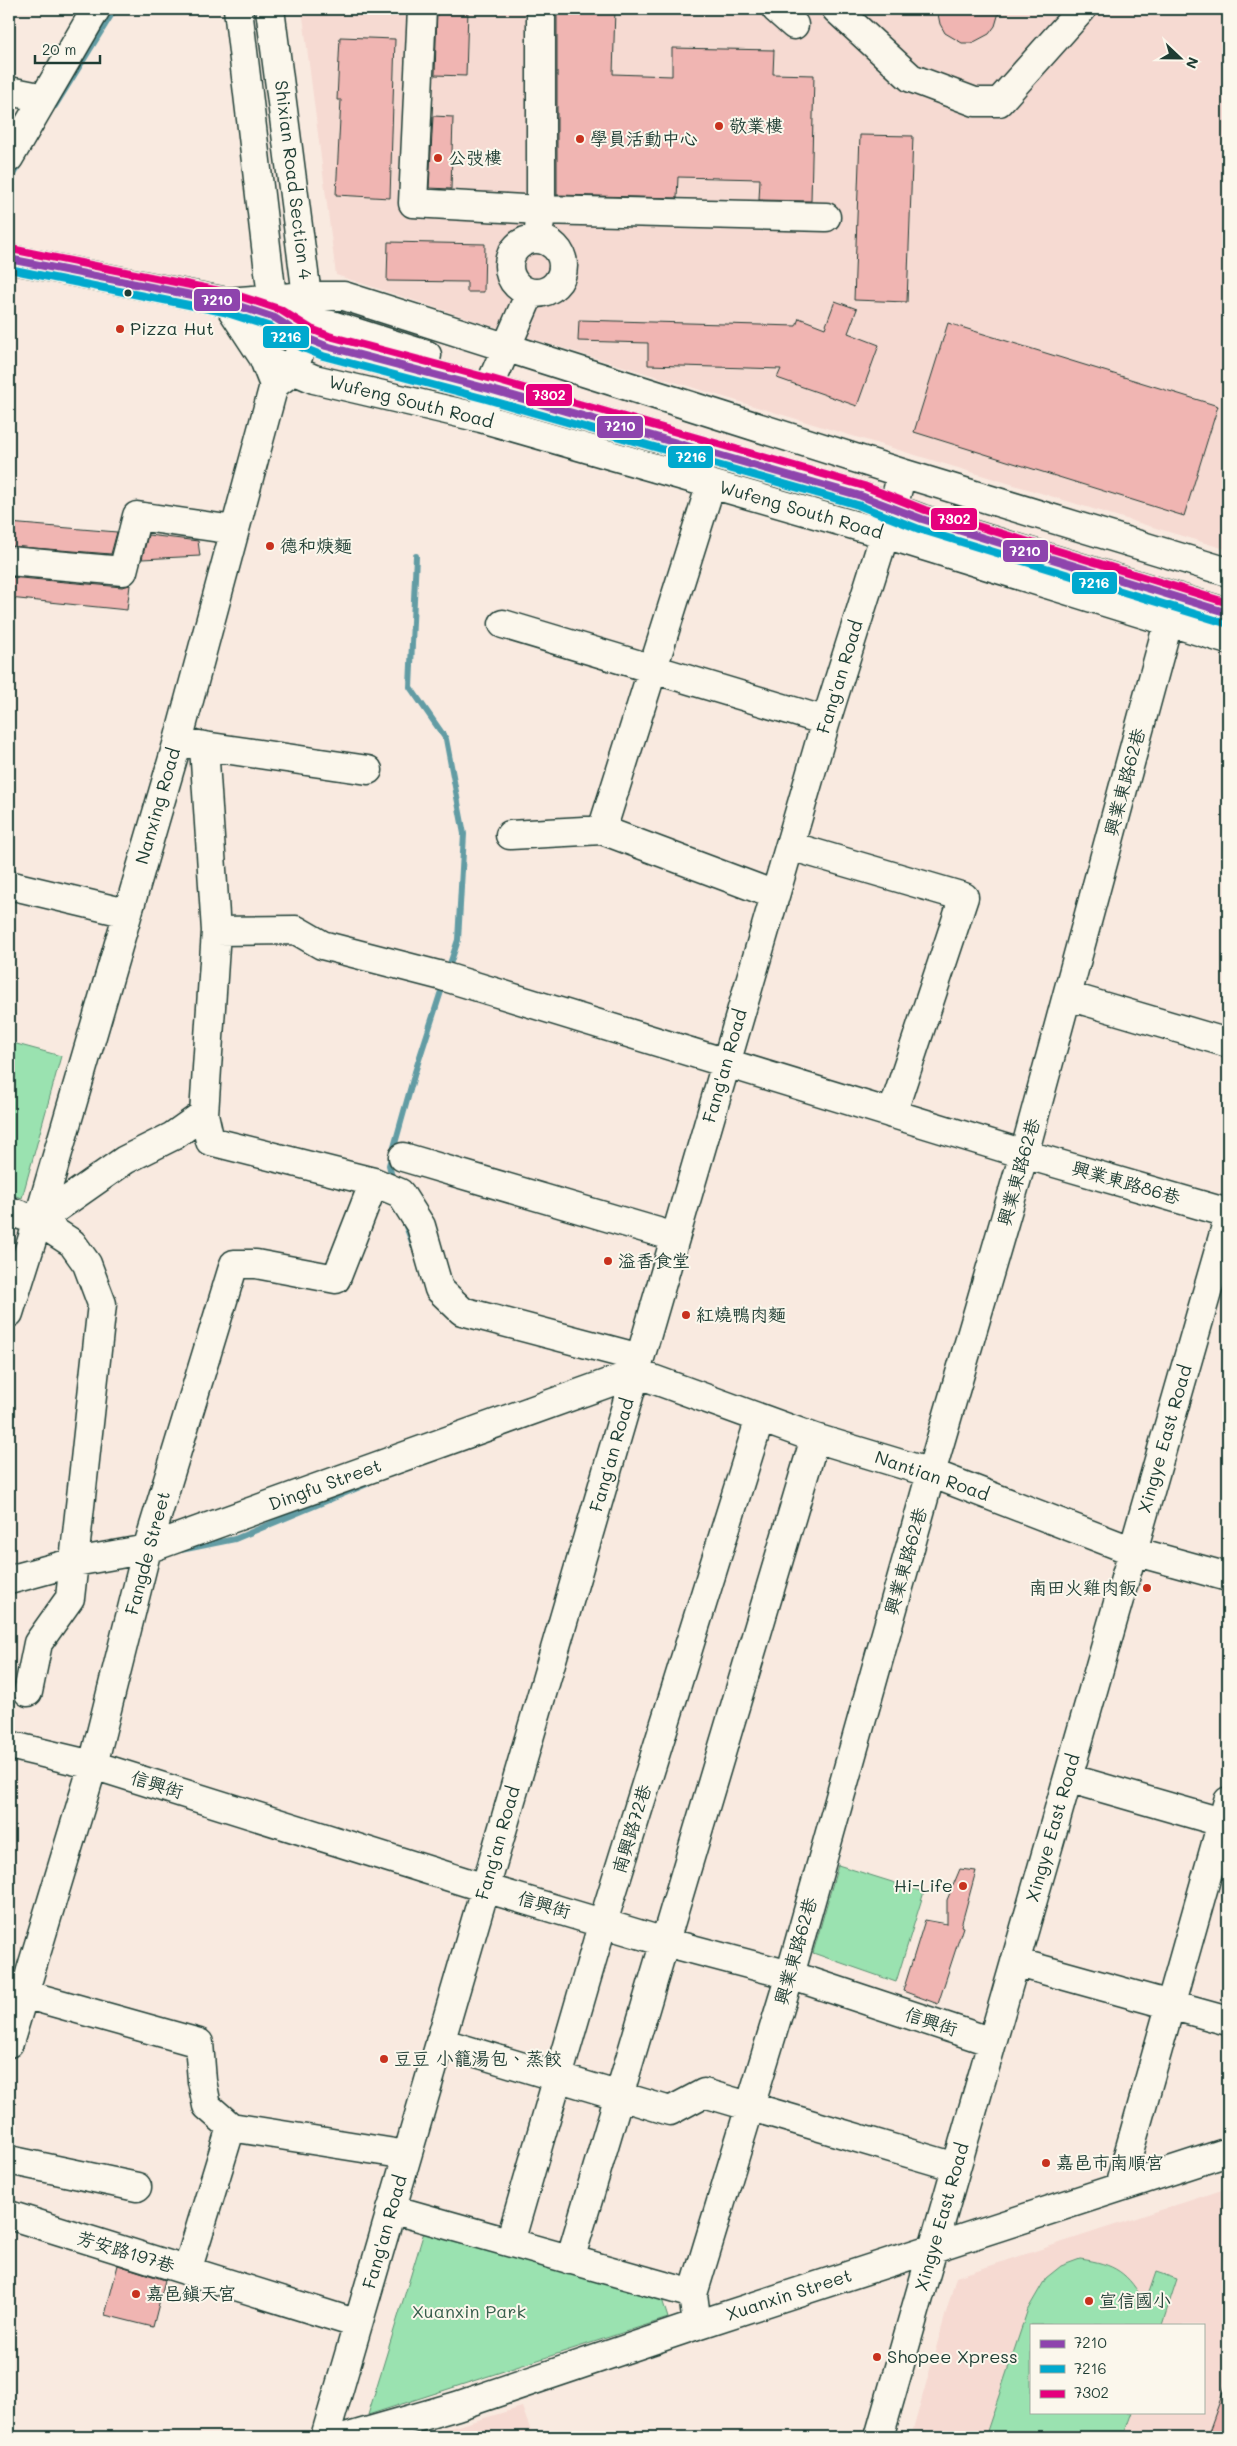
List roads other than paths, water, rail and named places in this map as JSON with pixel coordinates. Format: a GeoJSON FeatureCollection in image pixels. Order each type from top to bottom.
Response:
{"type":"FeatureCollection","features":[{"type":"Feature","properties":{"kind":"street"},"geometry":{"type":"LineString","coordinates":[[9,158],[96,9]]}},
{"type":"Feature","properties":{"kind":"street","name":"Shixian Road Section 4"},"geometry":{"type":"LineString","coordinates":[[238,9],[273,308],[307,318],[270,9]]}},
{"type":"Feature","properties":{"kind":"street"},"geometry":{"type":"LineString","coordinates":[[422,9],[414,203],[541,210],[826,217]]}},
{"type":"Feature","properties":{"kind":"street"},"geometry":{"type":"LineString","coordinates":[[538,239],[541,210],[542,9]]}},
{"type":"Feature","properties":{"kind":"street"},"geometry":{"type":"LineString","coordinates":[[836,9],[911,78],[975,102],[999,102],[1082,9]]}},
{"type":"Feature","properties":{"kind":"street"},"geometry":{"type":"LineString","coordinates":[[9,91],[44,98]]}},
{"type":"Feature","properties":{"kind":"street"},"geometry":{"type":"LineString","coordinates":[[538,239],[554,246],[559,253],[562,270],[555,285],[547,290],[530,293],[515,284],[508,267],[514,250],[529,240],[538,239]]}},
{"type":"Feature","properties":{"kind":"street"},"geometry":{"type":"LineString","coordinates":[[9,259],[227,302],[273,308],[263,357]]}},
{"type":"Feature","properties":{"kind":"street"},"geometry":{"type":"LineString","coordinates":[[481,418],[492,383],[530,293]]}},
{"type":"Feature","properties":{"kind":"street","name":"Wufeng South Road"},"geometry":{"type":"LineString","coordinates":[[307,318],[344,296],[507,348],[1228,613]]}},
{"type":"Feature","properties":{"kind":"street"},"geometry":{"type":"LineString","coordinates":[[227,302],[263,357],[284,378]]}},
{"type":"Feature","properties":{"kind":"street","name":"Wufeng South Road"},"geometry":{"type":"LineString","coordinates":[[273,308],[332,325],[492,383],[861,496],[897,492],[1228,572]]}},
{"type":"Feature","properties":{"kind":"street","name":"Nanxing Road"},"geometry":{"type":"LineString","coordinates":[[9,1313],[178,741],[234,530],[284,378],[307,318]]}},
{"type":"Feature","properties":{"kind":"street","name":"Wufeng South Road"},"geometry":{"type":"LineString","coordinates":[[284,378],[314,379],[481,418],[885,534],[1228,640]]}},
{"type":"Feature","properties":{"kind":"street"},"geometry":{"type":"LineString","coordinates":[[602,830],[711,484]]}},
{"type":"Feature","properties":{"kind":"street","name":"Wufeng South Road"},"geometry":{"type":"LineString","coordinates":[[897,492],[1228,597]]}},
{"type":"Feature","properties":{"kind":"street","name":"Fang'an Road"},"geometry":{"type":"LineString","coordinates":[[325,2437],[826,721],[897,492]]}},
{"type":"Feature","properties":{"kind":"street"},"geometry":{"type":"LineString","coordinates":[[9,561],[123,571],[137,516],[234,530]]}},
{"type":"Feature","properties":{"kind":"street","name":"興業東路62巷"},"geometry":{"type":"LineString","coordinates":[[697,2324],[692,2294],[790,1975],[930,1473],[1024,1154],[1168,623]]}},
{"type":"Feature","properties":{"kind":"street"},"geometry":{"type":"LineString","coordinates":[[503,624],[826,721]]}},
{"type":"Feature","properties":{"kind":"street"},"geometry":{"type":"LineString","coordinates":[[178,741],[368,770]]}},
{"type":"Feature","properties":{"kind":"street"},"geometry":{"type":"LineString","coordinates":[[38,1220],[125,1160],[173,1136],[204,1114],[216,931],[204,746]]}},
{"type":"Feature","properties":{"kind":"street"},"geometry":{"type":"LineString","coordinates":[[510,835],[602,830],[775,895]]}},
{"type":"Feature","properties":{"kind":"street"},"geometry":{"type":"LineString","coordinates":[[790,846],[964,897],[892,1114]]}},
{"type":"Feature","properties":{"kind":"street"},"geometry":{"type":"LineString","coordinates":[[9,885],[127,913]]}},
{"type":"Feature","properties":{"kind":"street","name":"興業東路86巷"},"geometry":{"type":"LineString","coordinates":[[216,931],[296,930],[322,945],[442,976],[1024,1154],[1228,1213]]}},
{"type":"Feature","properties":{"kind":"street"},"geometry":{"type":"LineString","coordinates":[[1068,996],[1228,1043]]}},
{"type":"Feature","properties":{"kind":"street","name":"Nantian Road"},"geometry":{"type":"LineString","coordinates":[[204,1114],[210,1141],[374,1182],[400,1193],[421,1226],[439,1289],[462,1311],[638,1366],[760,1418],[815,1438],[930,1473],[1133,1551],[1228,1577]]}},
{"type":"Feature","properties":{"kind":"street"},"geometry":{"type":"LineString","coordinates":[[403,1157],[675,1238]]}},
{"type":"Feature","properties":{"kind":"street","name":"Fangde Street"},"geometry":{"type":"LineString","coordinates":[[9,2043],[93,1765],[146,1549],[234,1264],[256,1264],[336,1280],[374,1182]]}},
{"type":"Feature","properties":{"kind":"street"},"geometry":{"type":"LineString","coordinates":[[9,1212],[38,1220],[72,1243],[87,1264],[102,1304],[85,1442],[75,1562],[70,1598],[38,1643],[28,1692]]}},
{"type":"Feature","properties":{"kind":"street","name":"Xingye East Road"},"geometry":{"type":"LineString","coordinates":[[879,2437],[1228,1219]]}},
{"type":"Feature","properties":{"kind":"street","name":"Dingfu Street"},"geometry":{"type":"LineString","coordinates":[[9,1580],[75,1562],[146,1549],[638,1366]]}},
{"type":"Feature","properties":{"kind":"street","name":"南興路72巷"},"geometry":{"type":"LineString","coordinates":[[510,2242],[603,1922],[760,1418]]}},
{"type":"Feature","properties":{"kind":"street"},"geometry":{"type":"LineString","coordinates":[[570,2260],[815,1438]]}},
{"type":"Feature","properties":{"kind":"street","name":"信興街"},"geometry":{"type":"LineString","coordinates":[[9,1745],[93,1765],[485,1888],[665,1942],[790,1975],[992,2042]]}},
{"type":"Feature","properties":{"kind":"street"},"geometry":{"type":"LineString","coordinates":[[1068,1778],[1227,1816],[1119,2187]]}},
{"type":"Feature","properties":{"kind":"street"},"geometry":{"type":"LineString","coordinates":[[1015,1962],[1228,2021]]}},
{"type":"Feature","properties":{"kind":"street"},"geometry":{"type":"LineString","coordinates":[[24,1994],[198,2043],[202,2081],[208,2106],[231,2127],[407,2155]]}},
{"type":"Feature","properties":{"kind":"street"},"geometry":{"type":"LineString","coordinates":[[440,2042],[618,2097],[670,2111],[704,2093],[956,2167]]}},
{"type":"Feature","properties":{"kind":"street"},"geometry":{"type":"LineString","coordinates":[[187,2271],[231,2127]]}},
{"type":"Feature","properties":{"kind":"street","name":"Xuanxin Street"},"geometry":{"type":"LineString","coordinates":[[349,2437],[456,2406],[697,2324],[932,2250],[1228,2152]]}},
{"type":"Feature","properties":{"kind":"street"},"geometry":{"type":"LineString","coordinates":[[9,2160],[137,2186]]}},
{"type":"Feature","properties":{"kind":"street"},"geometry":{"type":"LineString","coordinates":[[392,2209],[692,2294]]}},
{"type":"Feature","properties":{"kind":"street","name":"芳安路197巷"},"geometry":{"type":"LineString","coordinates":[[9,2215],[358,2324]]}},
{"type":"Feature","properties":{"kind":"waterway"},"geometry":{"type":"LineString","coordinates":[[55,106],[115,9]]}},
{"type":"Feature","properties":{"kind":"waterway"},"geometry":{"type":"LineString","coordinates":[[9,181],[20,163]]}},
{"type":"Feature","properties":{"kind":"waterway"},"geometry":{"type":"LineString","coordinates":[[416,556],[410,687],[446,739],[464,834],[458,940],[448,970]]}},
{"type":"Feature","properties":{"kind":"waterway"},"geometry":{"type":"LineString","coordinates":[[393,1181],[389,1165],[415,1072],[444,982]]}},
{"type":"Feature","properties":{"kind":"waterway"},"geometry":{"type":"LineString","coordinates":[[403,1219],[414,1247]]}},
{"type":"Feature","properties":{"kind":"waterway"},"geometry":{"type":"LineString","coordinates":[[181,1550],[235,1539],[367,1484]]}},
{"type":"Feature","properties":{"kind":"place","name":"敬業樓"},"geometry":{"type":"Point","coordinates":[719,126]}},
{"type":"Feature","properties":{"kind":"place","name":"學員活動中心"},"geometry":{"type":"Point","coordinates":[580,139]}},
{"type":"Feature","properties":{"kind":"place","name":"公弢樓"},"geometry":{"type":"Point","coordinates":[438,158]}},
{"type":"Feature","properties":{"kind":"place","name":"Pizza Hut"},"geometry":{"type":"Point","coordinates":[120,329]}},
{"type":"Feature","properties":{"kind":"place","name":"德和焿麵"},"geometry":{"type":"Point","coordinates":[270,546]}},
{"type":"Feature","properties":{"kind":"place","name":"溢香食堂"},"geometry":{"type":"Point","coordinates":[608,1261]}},
{"type":"Feature","properties":{"kind":"place","name":"紅燒鴨肉麵"},"geometry":{"type":"Point","coordinates":[686,1315]}},
{"type":"Feature","properties":{"kind":"place","name":"南田火雞肉飯"},"geometry":{"type":"Point","coordinates":[1147,1588]}},
{"type":"Feature","properties":{"kind":"place","name":"Hi-Life"},"geometry":{"type":"Point","coordinates":[963,1886]}},
{"type":"Feature","properties":{"kind":"place","name":"豆豆 小籠湯包、蒸餃"},"geometry":{"type":"Point","coordinates":[384,2059]}},
{"type":"Feature","properties":{"kind":"place","name":"嘉邑市南順宮"},"geometry":{"type":"Point","coordinates":[1046,2163]}},
{"type":"Feature","properties":{"kind":"place","name":"嘉邑鎮天宮"},"geometry":{"type":"Point","coordinates":[136,2294]}},
{"type":"Feature","properties":{"kind":"place","name":"宣信國小"},"geometry":{"type":"Point","coordinates":[1089,2301]}},
{"type":"Feature","properties":{"kind":"place","name":"Shopee Xpress"},"geometry":{"type":"Point","coordinates":[877,2357]}},
{"type":"Feature","properties":{"kind":"park label","name":"Xuanxin Park"},"geometry":{"type":"Point","coordinates":[469,2312]}}]}
